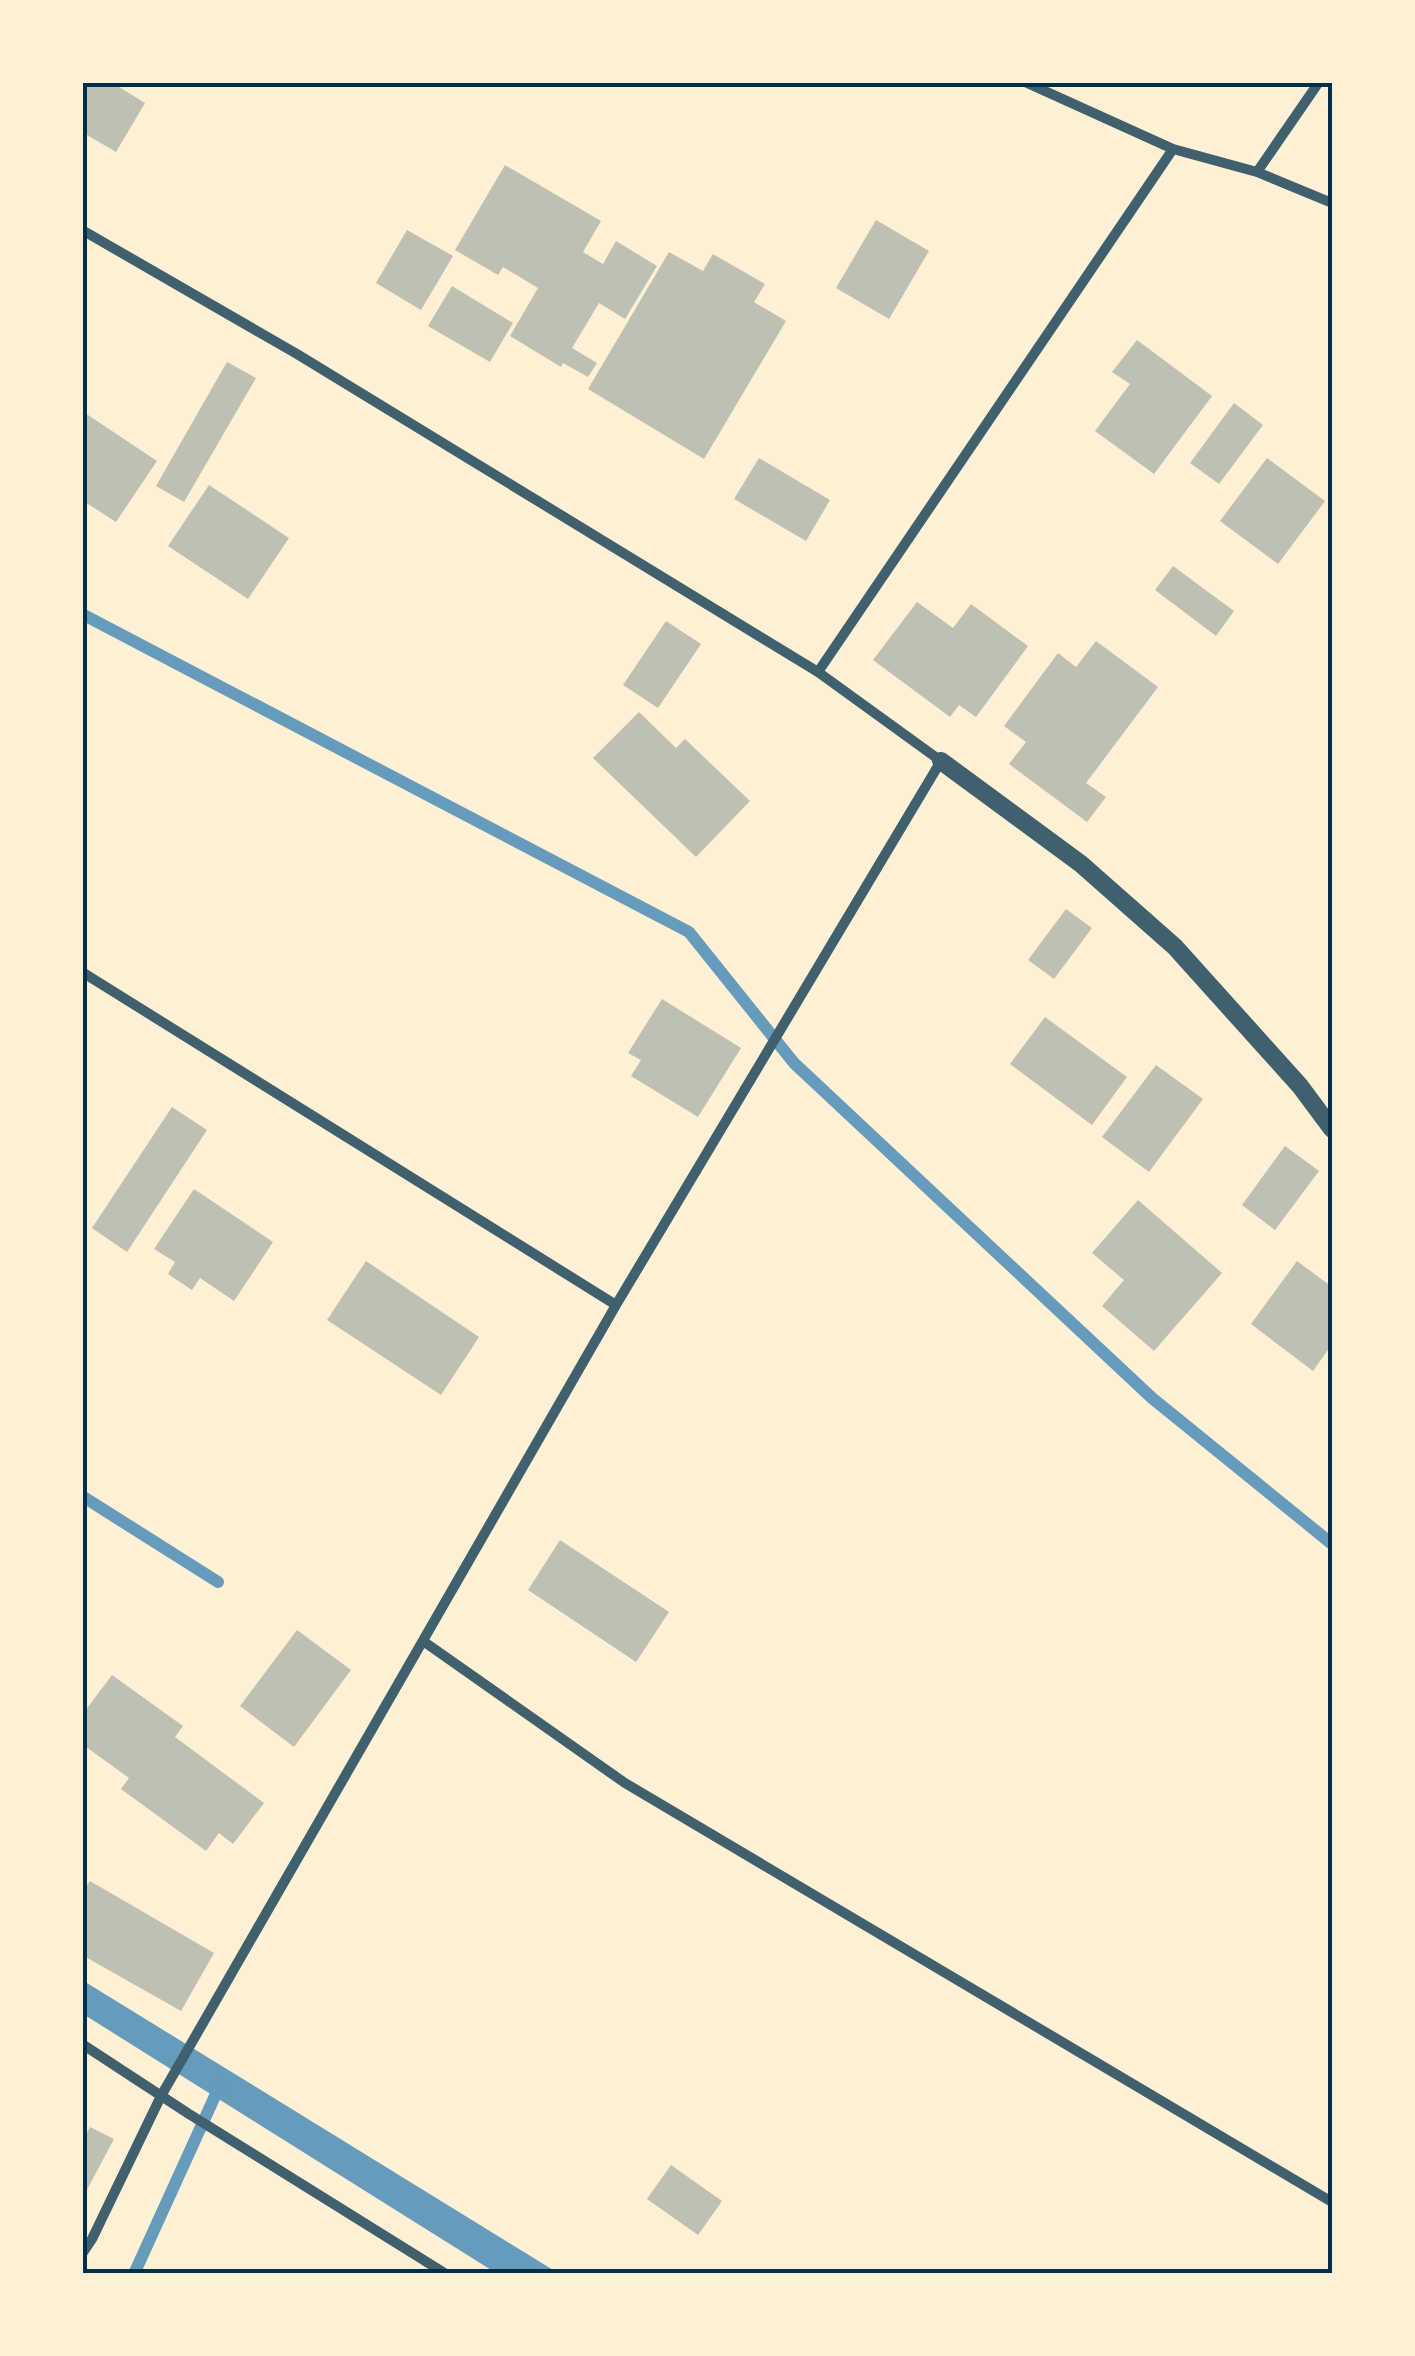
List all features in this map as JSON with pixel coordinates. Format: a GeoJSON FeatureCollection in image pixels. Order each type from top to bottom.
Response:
{"type":"FeatureCollection","features":[{"type":"Feature","properties":{"kind":"street"},"geometry":{"type":"LineString","coordinates":[[1024,82],[1173,149],[1257,172],[1332,203]]}},
{"type":"Feature","properties":{"kind":"street"},"geometry":{"type":"LineString","coordinates":[[1257,172],[1319,82]]}},
{"type":"Feature","properties":{"kind":"street"},"geometry":{"type":"LineString","coordinates":[[818,672],[1173,149]]}},
{"type":"Feature","properties":{"kind":"street"},"geometry":{"type":"LineString","coordinates":[[82,230],[297,354],[818,672],[941,760],[1082,864],[1176,947],[1300,1086],[1332,1128]]}},
{"type":"Feature","properties":{"kind":"street"},"geometry":{"type":"LineString","coordinates":[[82,2254],[160,2096],[616,1306],[941,760]]}},
{"type":"Feature","properties":{"kind":"street"},"geometry":{"type":"LineString","coordinates":[[82,972],[616,1306]]}},
{"type":"Feature","properties":{"kind":"street"},"geometry":{"type":"LineString","coordinates":[[422,1641],[625,1783],[1332,2202]]}},
{"type":"Feature","properties":{"kind":"street"},"geometry":{"type":"LineString","coordinates":[[82,2044],[446,2274]]}},
{"type":"Feature","properties":{"kind":"water"},"geometry":{"type":"Polygon","coordinates":[[[82,1980],[558,2273],[496,2273],[83,2014],[82,1980]]]}},
{"type":"Feature","properties":{"kind":"building"},"geometry":{"type":"Polygon","coordinates":[[[82,82],[111,82],[145,103],[116,152],[82,132],[82,82]]]}},
{"type":"Feature","properties":{"kind":"building"},"geometry":{"type":"Polygon","coordinates":[[[505,165],[601,221],[583,252],[603,264],[616,241],[657,266],[625,319],[599,303],[572,348],[597,363],[588,377],[563,363],[561,367],[510,336],[538,288],[503,267],[498,275],[455,250],[505,165]]]}},
{"type":"Feature","properties":{"kind":"building"},"geometry":{"type":"Polygon","coordinates":[[[876,220],[929,251],[889,319],[836,288],[876,220]]]}},
{"type":"Feature","properties":{"kind":"building"},"geometry":{"type":"Polygon","coordinates":[[[407,230],[453,256],[421,310],[376,283],[407,230]]]}},
{"type":"Feature","properties":{"kind":"building"},"geometry":{"type":"Polygon","coordinates":[[[669,252],[703,271],[713,254],[765,284],[754,302],[786,321],[704,459],[588,389],[669,252]]]}},
{"type":"Feature","properties":{"kind":"building"},"geometry":{"type":"Polygon","coordinates":[[[452,286],[513,323],[490,362],[428,326],[452,286]]]}},
{"type":"Feature","properties":{"kind":"building"},"geometry":{"type":"Polygon","coordinates":[[[1137,340],[1212,396],[1154,474],[1095,431],[1130,384],[1112,372],[1137,340]]]}},
{"type":"Feature","properties":{"kind":"building"},"geometry":{"type":"Polygon","coordinates":[[[227,362],[256,378],[184,502],[156,486],[227,362]]]}},
{"type":"Feature","properties":{"kind":"building"},"geometry":{"type":"Polygon","coordinates":[[[1234,403],[1263,425],[1219,484],[1190,463],[1234,403]]]}},
{"type":"Feature","properties":{"kind":"building"},"geometry":{"type":"Polygon","coordinates":[[[82,411],[157,461],[116,522],[82,500],[82,411]]]}},
{"type":"Feature","properties":{"kind":"building"},"geometry":{"type":"Polygon","coordinates":[[[759,458],[830,500],[806,541],[734,499],[759,458]]]}},
{"type":"Feature","properties":{"kind":"building"},"geometry":{"type":"Polygon","coordinates":[[[1267,458],[1325,501],[1278,564],[1220,521],[1267,458]]]}},
{"type":"Feature","properties":{"kind":"building"},"geometry":{"type":"Polygon","coordinates":[[[209,485],[289,538],[248,599],[168,546],[209,485]]]}},
{"type":"Feature","properties":{"kind":"building"},"geometry":{"type":"Polygon","coordinates":[[[1173,566],[1234,611],[1216,636],[1155,590],[1173,566]]]}},
{"type":"Feature","properties":{"kind":"building"},"geometry":{"type":"Polygon","coordinates":[[[917,602],[953,628],[971,604],[1028,646],[976,717],[959,705],[950,717],[873,660],[917,602]]]}},
{"type":"Feature","properties":{"kind":"building"},"geometry":{"type":"Polygon","coordinates":[[[666,621],[701,644],[658,708],[623,685],[666,621]]]}},
{"type":"Feature","properties":{"kind":"building"},"geometry":{"type":"Polygon","coordinates":[[[1096,641],[1158,687],[1086,783],[1106,797],[1087,822],[1009,764],[1026,742],[1004,726],[1058,653],[1076,667],[1096,641]]]}},
{"type":"Feature","properties":{"kind":"building"},"geometry":{"type":"Polygon","coordinates":[[[639,712],[676,748],[685,739],[750,801],[696,857],[593,758],[639,712]]]}},
{"type":"Feature","properties":{"kind":"building"},"geometry":{"type":"Polygon","coordinates":[[[1066,909],[1092,928],[1054,979],[1028,960],[1066,909]]]}},
{"type":"Feature","properties":{"kind":"building"},"geometry":{"type":"Polygon","coordinates":[[[662,999],[741,1048],[698,1117],[631,1076],[641,1060],[628,1053],[662,999]]]}},
{"type":"Feature","properties":{"kind":"building"},"geometry":{"type":"Polygon","coordinates":[[[1045,1017],[1127,1077],[1092,1125],[1010,1064],[1045,1017]]]}},
{"type":"Feature","properties":{"kind":"building"},"geometry":{"type":"Polygon","coordinates":[[[1156,1065],[1203,1099],[1149,1172],[1102,1137],[1156,1065]]]}},
{"type":"Feature","properties":{"kind":"building"},"geometry":{"type":"Polygon","coordinates":[[[172,1107],[207,1130],[127,1252],[92,1228],[172,1107]]]}},
{"type":"Feature","properties":{"kind":"building"},"geometry":{"type":"Polygon","coordinates":[[[1285,1146],[1319,1171],[1275,1230],[1242,1205],[1285,1146]]]}},
{"type":"Feature","properties":{"kind":"building"},"geometry":{"type":"Polygon","coordinates":[[[194,1189],[273,1242],[234,1301],[200,1278],[192,1290],[168,1274],[175,1262],[154,1249],[194,1189]]]}},
{"type":"Feature","properties":{"kind":"building"},"geometry":{"type":"Polygon","coordinates":[[[1138,1200],[1222,1273],[1154,1351],[1102,1306],[1124,1280],[1092,1253],[1138,1200]]]}},
{"type":"Feature","properties":{"kind":"building"},"geometry":{"type":"Polygon","coordinates":[[[366,1261],[479,1337],[441,1395],[327,1320],[366,1261]]]}},
{"type":"Feature","properties":{"kind":"building"},"geometry":{"type":"Polygon","coordinates":[[[1297,1261],[1332,1287],[1332,1344],[1313,1371],[1251,1324],[1297,1261]]]}},
{"type":"Feature","properties":{"kind":"building"},"geometry":{"type":"Polygon","coordinates":[[[560,1540],[669,1612],[636,1662],[528,1590],[560,1540]]]}},
{"type":"Feature","properties":{"kind":"building"},"geometry":{"type":"Polygon","coordinates":[[[297,1630],[351,1670],[294,1747],[240,1706],[297,1630]]]}},
{"type":"Feature","properties":{"kind":"building"},"geometry":{"type":"Polygon","coordinates":[[[112,1675],[183,1726],[175,1737],[264,1803],[233,1844],[219,1833],[206,1851],[121,1789],[129,1778],[82,1744],[82,1715],[112,1675]]]}},
{"type":"Feature","properties":{"kind":"building"},"geometry":{"type":"Polygon","coordinates":[[[90,1881],[214,1953],[181,2011],[82,1955],[82,1893],[90,1881]]]}},
{"type":"Feature","properties":{"kind":"building"},"geometry":{"type":"Polygon","coordinates":[[[90,2127],[114,2139],[82,2199],[82,2142],[90,2127]]]}},
{"type":"Feature","properties":{"kind":"building"},"geometry":{"type":"Polygon","coordinates":[[[671,2165],[722,2201],[698,2235],[647,2199],[671,2165]]]}},
{"type":"Feature","properties":{"kind":"waterway"},"geometry":{"type":"LineString","coordinates":[[82,614],[689,932],[794,1063],[1152,1398],[1332,1544]]}},
{"type":"Feature","properties":{"kind":"waterway"},"geometry":{"type":"LineString","coordinates":[[82,1496],[218,1582]]}},
{"type":"Feature","properties":{"kind":"waterway"},"geometry":{"type":"LineString","coordinates":[[134,2274],[220,2085]]}}]}
